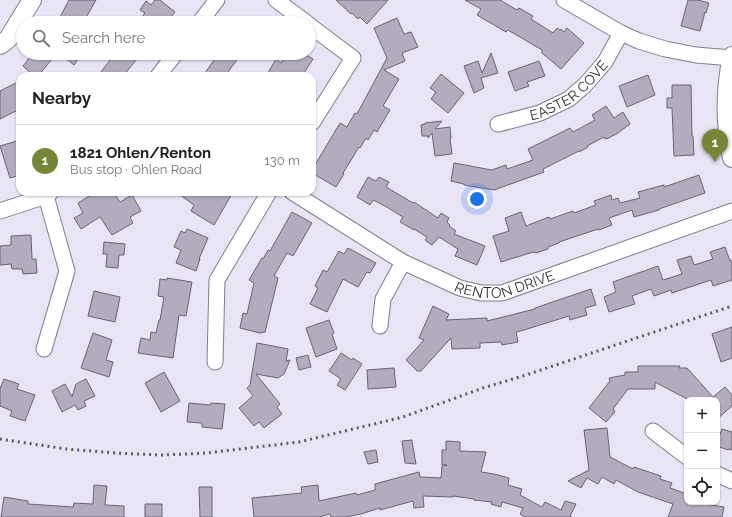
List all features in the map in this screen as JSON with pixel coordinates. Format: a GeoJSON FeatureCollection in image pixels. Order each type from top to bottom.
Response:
{"type":"FeatureCollection","features":[{"type":"Feature","properties":{"kind":"street"},"geometry":{"type":"LineString","coordinates":[[22,16],[32,0]]}},
{"type":"Feature","properties":{"kind":"street"},"geometry":{"type":"LineString","coordinates":[[204,16],[217,0]]}},
{"type":"Feature","properties":{"kind":"street"},"geometry":{"type":"LineString","coordinates":[[276,0],[297,16]]}},
{"type":"Feature","properties":{"kind":"street"},"geometry":{"type":"LineString","coordinates":[[564,0],[621,33],[639,41],[666,49],[696,55],[732,57],[726,118],[732,158]]}},
{"type":"Feature","properties":{"kind":"street"},"geometry":{"type":"LineString","coordinates":[[0,45],[8,39],[16,26]]}},
{"type":"Feature","properties":{"kind":"street"},"geometry":{"type":"LineString","coordinates":[[316,30],[353,58],[316,117]]}},
{"type":"Feature","properties":{"kind":"street","name":"EASTER COVE"},"geometry":{"type":"LineString","coordinates":[[498,124],[540,113],[569,99],[585,85],[605,62],[621,33]]}},
{"type":"Feature","properties":{"kind":"street"},"geometry":{"type":"LineString","coordinates":[[161,72],[171,60]]}},
{"type":"Feature","properties":{"kind":"street"},"geometry":{"type":"LineString","coordinates":[[0,211],[43,196]]}},
{"type":"Feature","properties":{"kind":"street"},"geometry":{"type":"LineString","coordinates":[[44,349],[67,271],[49,196]]}},
{"type":"Feature","properties":{"kind":"street"},"geometry":{"type":"LineString","coordinates":[[215,362],[217,280],[267,196]]}},
{"type":"Feature","properties":{"kind":"street","name":"RENTON DRIVE"},"geometry":{"type":"LineString","coordinates":[[298,196],[402,262],[460,288],[481,293],[502,292],[732,211]]}},
{"type":"Feature","properties":{"kind":"street"},"geometry":{"type":"LineString","coordinates":[[380,326],[383,299],[402,262]]}},
{"type":"Feature","properties":{"kind":"street"},"geometry":{"type":"LineString","coordinates":[[653,431],[684,455]]}},
{"type":"Feature","properties":{"kind":"street"},"geometry":{"type":"LineString","coordinates":[[720,475],[732,481]]}},
{"type":"Feature","properties":{"kind":"building"},"geometry":{"type":"Polygon","coordinates":[[[69,0],[96,0],[87,16],[61,16],[69,0]]]}},
{"type":"Feature","properties":{"kind":"building"},"geometry":{"type":"Polygon","coordinates":[[[155,0],[160,0],[175,12],[172,16],[143,16],[145,13],[140,10],[146,1],[151,5],[155,0]]]}},
{"type":"Feature","properties":{"kind":"building"},"geometry":{"type":"Polygon","coordinates":[[[336,0],[388,0],[367,24],[360,17],[358,19],[352,13],[351,14],[336,0]]]}},
{"type":"Feature","properties":{"kind":"building"},"geometry":{"type":"Polygon","coordinates":[[[465,0],[500,0],[517,10],[519,8],[533,16],[531,19],[553,33],[557,28],[564,32],[567,28],[584,43],[561,69],[542,53],[542,50],[508,30],[506,32],[477,15],[481,9],[465,0]]]}},
{"type":"Feature","properties":{"kind":"building"},"geometry":{"type":"Polygon","coordinates":[[[688,0],[698,0],[709,3],[700,31],[681,26],[688,0]]]}},
{"type":"Feature","properties":{"kind":"building"},"geometry":{"type":"Polygon","coordinates":[[[397,18],[404,34],[411,32],[418,47],[402,53],[405,61],[384,70],[399,79],[383,106],[390,110],[377,132],[374,130],[368,140],[366,138],[360,148],[359,147],[336,187],[316,175],[316,163],[340,123],[347,127],[355,113],[357,114],[387,58],[374,28],[397,18]]]}},
{"type":"Feature","properties":{"kind":"building"},"geometry":{"type":"Polygon","coordinates":[[[491,53],[498,73],[481,78],[484,88],[474,93],[464,66],[478,61],[482,73],[491,53]]]}},
{"type":"Feature","properties":{"kind":"building"},"geometry":{"type":"Polygon","coordinates":[[[28,60],[51,60],[41,72],[30,72],[23,66],[28,60]]]}},
{"type":"Feature","properties":{"kind":"building"},"geometry":{"type":"Polygon","coordinates":[[[68,60],[77,60],[74,65],[68,60]]]}},
{"type":"Feature","properties":{"kind":"building"},"geometry":{"type":"Polygon","coordinates":[[[110,60],[136,60],[126,72],[101,72],[110,60]]]}},
{"type":"Feature","properties":{"kind":"building"},"geometry":{"type":"Polygon","coordinates":[[[214,60],[237,60],[228,72],[206,72],[214,60]]]}},
{"type":"Feature","properties":{"kind":"building"},"geometry":{"type":"Polygon","coordinates":[[[275,60],[281,63],[283,60],[312,60],[305,72],[269,72],[275,60]]]}},
{"type":"Feature","properties":{"kind":"building"},"geometry":{"type":"Polygon","coordinates":[[[539,61],[545,76],[527,82],[529,86],[515,91],[508,72],[539,61]]]}},
{"type":"Feature","properties":{"kind":"building"},"geometry":{"type":"Polygon","coordinates":[[[441,74],[464,93],[448,113],[431,99],[436,92],[430,88],[441,74]]]}},
{"type":"Feature","properties":{"kind":"building"},"geometry":{"type":"Polygon","coordinates":[[[648,75],[655,95],[627,107],[619,86],[648,75]]]}},
{"type":"Feature","properties":{"kind":"building"},"geometry":{"type":"Polygon","coordinates":[[[16,83],[16,111],[0,119],[0,91],[16,83]]]}},
{"type":"Feature","properties":{"kind":"building"},"geometry":{"type":"Polygon","coordinates":[[[672,85],[691,85],[694,155],[674,156],[672,108],[667,108],[667,98],[672,98],[672,85]]]}},
{"type":"Feature","properties":{"kind":"building"},"geometry":{"type":"Polygon","coordinates":[[[606,106],[614,118],[623,112],[630,124],[615,135],[607,139],[604,137],[579,152],[543,169],[544,172],[494,190],[464,185],[451,181],[454,163],[492,170],[506,165],[507,169],[533,160],[528,149],[570,128],[573,132],[595,120],[592,115],[606,106]]]}},
{"type":"Feature","properties":{"kind":"building"},"geometry":{"type":"Polygon","coordinates":[[[442,121],[435,129],[450,127],[452,154],[435,156],[432,133],[428,138],[428,136],[422,136],[421,125],[425,123],[442,121]]]}},
{"type":"Feature","properties":{"kind":"building"},"geometry":{"type":"Polygon","coordinates":[[[16,141],[16,176],[10,178],[0,146],[16,141]]]}},
{"type":"Feature","properties":{"kind":"building"},"geometry":{"type":"Polygon","coordinates":[[[699,175],[705,193],[659,210],[634,217],[632,210],[609,218],[612,225],[559,242],[548,247],[548,249],[536,253],[530,253],[501,262],[493,236],[509,231],[505,218],[521,212],[526,226],[549,217],[550,219],[573,211],[574,213],[596,205],[594,201],[611,195],[612,200],[618,198],[620,203],[640,198],[638,192],[664,185],[664,187],[699,175]]]}},
{"type":"Feature","properties":{"kind":"building"},"geometry":{"type":"Polygon","coordinates":[[[368,177],[376,181],[379,177],[389,182],[386,187],[413,203],[414,202],[438,218],[441,213],[449,218],[447,222],[450,225],[449,226],[456,231],[454,234],[485,246],[477,265],[455,256],[458,249],[439,237],[432,245],[425,240],[427,237],[400,222],[403,217],[385,206],[373,200],[370,205],[357,197],[368,177]]]}},
{"type":"Feature","properties":{"kind":"building"},"geometry":{"type":"Polygon","coordinates":[[[89,196],[116,196],[120,202],[133,196],[141,211],[130,217],[133,223],[112,235],[100,217],[81,229],[74,218],[83,213],[78,203],[89,196]]]}},
{"type":"Feature","properties":{"kind":"building"},"geometry":{"type":"Polygon","coordinates":[[[182,196],[231,196],[214,225],[191,211],[194,205],[182,196]]]}},
{"type":"Feature","properties":{"kind":"building"},"geometry":{"type":"Polygon","coordinates":[[[292,212],[312,223],[293,256],[287,253],[274,276],[278,278],[265,332],[260,333],[240,328],[243,313],[247,314],[254,283],[249,280],[262,258],[263,259],[268,250],[270,251],[292,212]]]}},
{"type":"Feature","properties":{"kind":"building"},"geometry":{"type":"Polygon","coordinates":[[[187,229],[208,238],[199,259],[196,271],[176,263],[181,250],[174,247],[181,231],[185,233],[187,229]]]}},
{"type":"Feature","properties":{"kind":"building"},"geometry":{"type":"Polygon","coordinates":[[[31,235],[32,259],[36,259],[37,273],[23,274],[22,269],[12,269],[11,264],[0,265],[0,246],[11,245],[11,236],[31,235]]]}},
{"type":"Feature","properties":{"kind":"building"},"geometry":{"type":"Polygon","coordinates":[[[104,242],[125,244],[124,255],[119,255],[118,268],[106,267],[107,254],[103,254],[104,242]]]}},
{"type":"Feature","properties":{"kind":"building"},"geometry":{"type":"Polygon","coordinates":[[[725,247],[730,261],[732,260],[732,280],[713,286],[711,280],[672,293],[671,290],[654,296],[651,289],[632,296],[635,304],[609,312],[604,297],[616,292],[613,282],[658,266],[663,280],[682,274],[677,260],[691,256],[694,265],[713,259],[710,252],[725,247]]]}},
{"type":"Feature","properties":{"kind":"building"},"geometry":{"type":"Polygon","coordinates":[[[348,248],[376,263],[370,273],[367,272],[358,287],[343,279],[327,312],[310,304],[318,288],[315,286],[323,270],[327,272],[339,251],[344,254],[348,248]]]}},
{"type":"Feature","properties":{"kind":"building"},"geometry":{"type":"Polygon","coordinates":[[[167,278],[192,282],[186,316],[179,315],[173,358],[138,353],[141,338],[150,340],[151,332],[156,333],[164,297],[158,296],[160,279],[167,280],[167,278]]]}},
{"type":"Feature","properties":{"kind":"building"},"geometry":{"type":"Polygon","coordinates":[[[591,289],[596,305],[585,308],[587,315],[570,320],[569,316],[516,332],[518,342],[502,345],[501,342],[480,343],[480,348],[452,349],[451,338],[421,371],[417,371],[406,360],[424,340],[419,338],[433,306],[449,314],[446,320],[487,318],[487,321],[535,309],[591,289]]]}},
{"type":"Feature","properties":{"kind":"building"},"geometry":{"type":"Polygon","coordinates":[[[94,291],[120,297],[115,322],[88,316],[94,291]]]}},
{"type":"Feature","properties":{"kind":"building"},"geometry":{"type":"Polygon","coordinates":[[[329,320],[334,333],[332,334],[337,349],[316,357],[306,328],[329,320]]]}},
{"type":"Feature","properties":{"kind":"building"},"geometry":{"type":"Polygon","coordinates":[[[732,327],[732,358],[721,362],[712,334],[732,327]]]}},
{"type":"Feature","properties":{"kind":"building"},"geometry":{"type":"Polygon","coordinates":[[[93,333],[112,340],[106,360],[113,362],[109,377],[81,368],[93,333]]]}},
{"type":"Feature","properties":{"kind":"building"},"geometry":{"type":"Polygon","coordinates":[[[257,343],[288,349],[286,361],[290,360],[284,374],[278,378],[256,374],[280,404],[277,407],[282,414],[264,428],[259,422],[254,426],[239,408],[253,396],[247,388],[250,385],[257,343]]]}},
{"type":"Feature","properties":{"kind":"building"},"geometry":{"type":"Polygon","coordinates":[[[341,353],[362,364],[345,390],[337,385],[341,379],[329,371],[341,353]]]}},
{"type":"Feature","properties":{"kind":"building"},"geometry":{"type":"Polygon","coordinates":[[[308,355],[311,367],[299,370],[296,358],[308,355]]]}},
{"type":"Feature","properties":{"kind":"building"},"geometry":{"type":"Polygon","coordinates":[[[638,366],[680,366],[679,368],[687,368],[713,397],[684,397],[655,382],[655,389],[628,389],[613,409],[615,412],[606,422],[589,408],[610,381],[609,378],[625,375],[625,372],[638,372],[638,366]]]}},
{"type":"Feature","properties":{"kind":"building"},"geometry":{"type":"Polygon","coordinates":[[[394,368],[396,387],[368,389],[367,370],[394,368]]]}},
{"type":"Feature","properties":{"kind":"building"},"geometry":{"type":"Polygon","coordinates":[[[164,372],[180,401],[161,412],[145,383],[164,372]]]}},
{"type":"Feature","properties":{"kind":"building"},"geometry":{"type":"Polygon","coordinates":[[[4,379],[19,384],[17,389],[35,395],[25,421],[10,416],[12,411],[0,406],[0,389],[4,379]]]}},
{"type":"Feature","properties":{"kind":"building"},"geometry":{"type":"Polygon","coordinates":[[[86,379],[95,396],[84,401],[86,406],[78,410],[75,405],[62,412],[52,391],[65,384],[72,397],[76,384],[86,379]]]}},
{"type":"Feature","properties":{"kind":"building"},"geometry":{"type":"Polygon","coordinates":[[[725,387],[732,395],[732,406],[720,416],[720,397],[713,397],[725,387]]]}},
{"type":"Feature","properties":{"kind":"building"},"geometry":{"type":"Polygon","coordinates":[[[189,403],[210,405],[211,403],[225,404],[222,429],[202,427],[202,423],[187,422],[189,403]]]}},
{"type":"Feature","properties":{"kind":"building"},"geometry":{"type":"Polygon","coordinates":[[[607,428],[610,457],[633,469],[634,467],[661,476],[660,479],[672,483],[670,488],[684,493],[684,505],[712,505],[724,507],[722,517],[668,517],[673,504],[638,492],[616,480],[614,484],[602,477],[598,484],[587,478],[581,488],[568,481],[589,470],[584,430],[607,428]]]}},
{"type":"Feature","properties":{"kind":"building"},"geometry":{"type":"Polygon","coordinates":[[[722,429],[732,432],[732,450],[720,447],[720,435],[722,429]]]}},
{"type":"Feature","properties":{"kind":"building"},"geometry":{"type":"Polygon","coordinates":[[[412,440],[416,464],[405,463],[402,441],[412,440]]]}},
{"type":"Feature","properties":{"kind":"building"},"geometry":{"type":"Polygon","coordinates":[[[446,441],[460,442],[460,451],[486,452],[481,472],[509,478],[508,485],[522,489],[520,495],[542,507],[545,502],[561,510],[565,501],[576,504],[570,516],[572,517],[525,517],[520,514],[523,508],[502,502],[501,507],[491,504],[492,502],[453,496],[423,496],[424,507],[414,508],[413,501],[380,510],[380,508],[345,517],[331,517],[330,514],[319,517],[254,517],[252,498],[302,493],[301,487],[318,485],[319,501],[356,493],[357,495],[375,490],[375,484],[419,472],[420,477],[441,478],[442,466],[447,465],[442,465],[442,450],[446,450],[446,441]]]}},
{"type":"Feature","properties":{"kind":"building"},"geometry":{"type":"Polygon","coordinates":[[[376,450],[378,462],[368,464],[364,452],[376,450]]]}},
{"type":"Feature","properties":{"kind":"building"},"geometry":{"type":"Polygon","coordinates":[[[94,485],[107,486],[105,505],[124,506],[124,517],[1,517],[4,497],[28,501],[28,504],[73,507],[74,503],[93,504],[94,485]]]}},
{"type":"Feature","properties":{"kind":"building"},"geometry":{"type":"Polygon","coordinates":[[[199,487],[212,487],[212,517],[200,517],[199,487]]]}},
{"type":"Feature","properties":{"kind":"building"},"geometry":{"type":"Polygon","coordinates":[[[145,504],[162,504],[162,517],[145,517],[145,504]]]}},
{"type":"Feature","properties":{"kind":"railway"},"geometry":{"type":"LineString","coordinates":[[0,439],[66,449],[164,455],[207,453],[299,442],[403,417],[483,388],[732,306]]}},
{"type":"Feature","properties":{"kind":"place","name":"1821 Ohlen/Renton"},"geometry":{"type":"Point","coordinates":[715,162]}}]}
